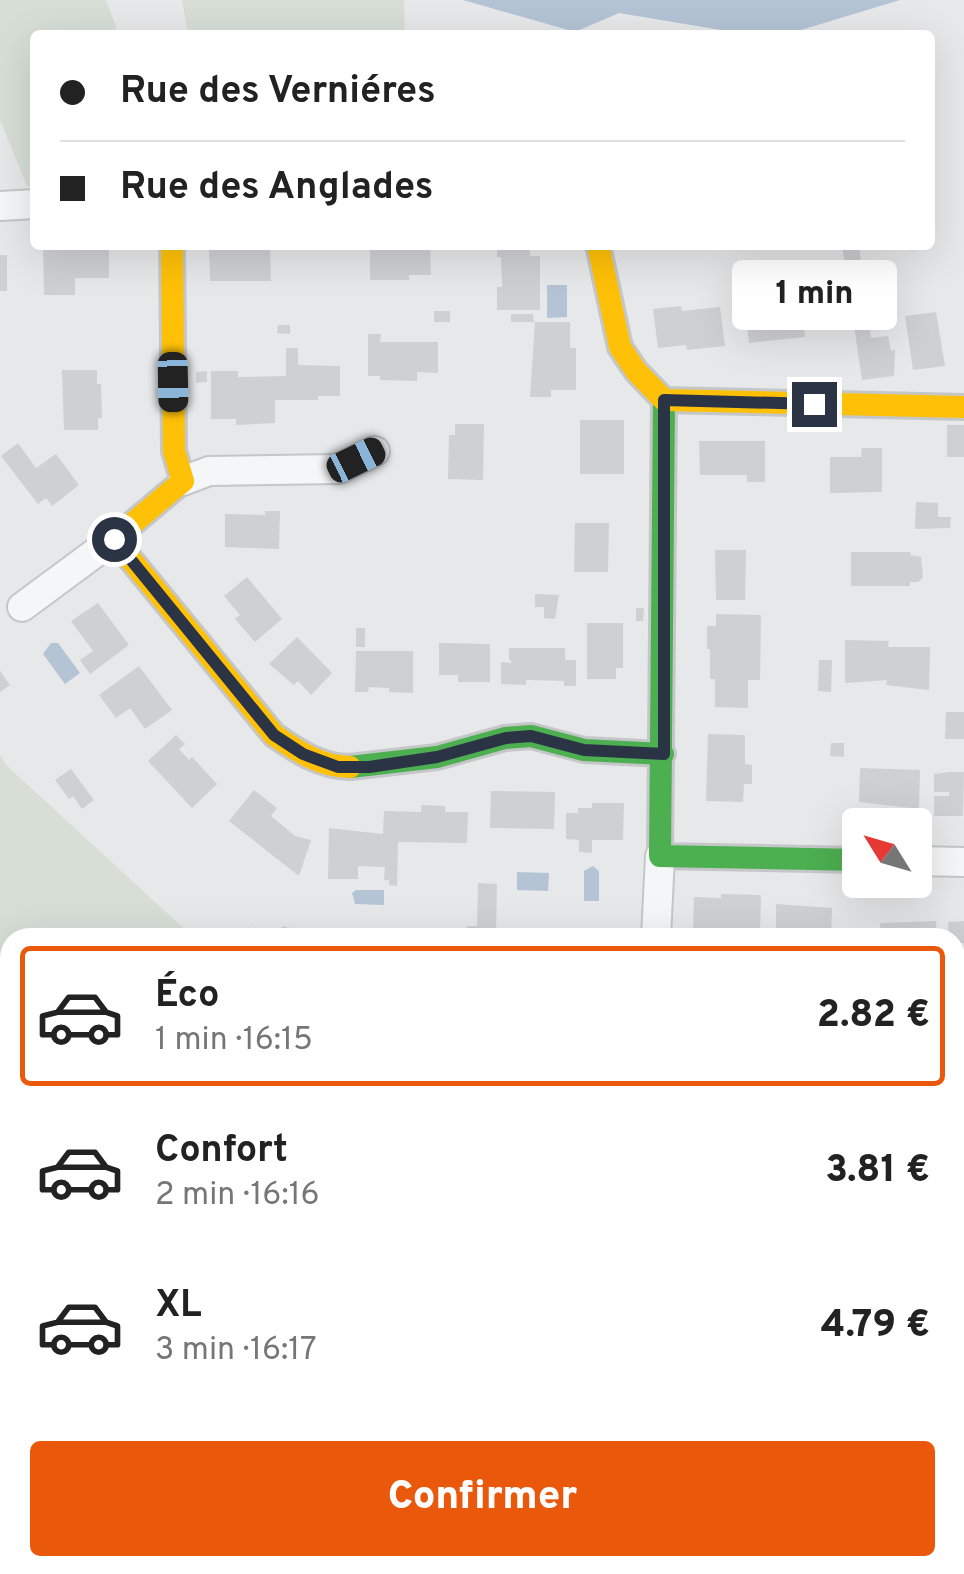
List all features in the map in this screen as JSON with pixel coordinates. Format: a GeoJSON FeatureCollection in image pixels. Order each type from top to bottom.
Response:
{"type":"FeatureCollection","features":[{"type":"Feature","properties":{"kind":"street"},"geometry":{"type":"LineString","coordinates":[[0,206],[30,204]]}},
{"type":"Feature","properties":{"kind":"street"},"geometry":{"type":"LineString","coordinates":[[172,250],[174,451],[183,481]]}},
{"type":"Feature","properties":{"kind":"street"},"geometry":{"type":"LineString","coordinates":[[599,250],[620,347],[636,371],[664,400],[664,754],[656,928]]}},
{"type":"Feature","properties":{"kind":"street"},"geometry":{"type":"LineString","coordinates":[[664,400],[964,407]]}},
{"type":"Feature","properties":{"kind":"street"},"geometry":{"type":"LineString","coordinates":[[22,607],[114,539],[183,481],[208,471],[338,469],[375,451]]}},
{"type":"Feature","properties":{"kind":"street"},"geometry":{"type":"LineString","coordinates":[[114,539],[274,735],[303,754],[338,767],[369,767],[531,736],[584,750],[664,754]]}},
{"type":"Feature","properties":{"kind":"street"},"geometry":{"type":"LineString","coordinates":[[660,856],[842,860]]}},
{"type":"Feature","properties":{"kind":"street"},"geometry":{"type":"LineString","coordinates":[[932,862],[964,862]]}},
{"type":"Feature","properties":{"kind":"shaded area"},"geometry":{"type":"Polygon","coordinates":[[[0,0],[106,0],[117,30],[30,30],[30,186],[0,120],[0,0]]]}},
{"type":"Feature","properties":{"kind":"shaded area"},"geometry":{"type":"Polygon","coordinates":[[[182,0],[404,0],[405,30],[187,30],[182,0]]]}},
{"type":"Feature","properties":{"kind":"shaded area"},"geometry":{"type":"Polygon","coordinates":[[[0,755],[7,766],[183,928],[0,928],[0,755]]]}},
{"type":"Feature","properties":{"kind":"water"},"geometry":{"type":"Polygon","coordinates":[[[463,0],[900,0],[801,30],[721,30],[619,13],[580,30],[463,0]]]}},
{"type":"Feature","properties":{"kind":"water"},"geometry":{"type":"Polygon","coordinates":[[[547,285],[567,285],[567,317],[547,318],[547,285]]]}},
{"type":"Feature","properties":{"kind":"water"},"geometry":{"type":"Polygon","coordinates":[[[51,643],[58,643],[80,673],[65,684],[43,654],[51,643]]]}},
{"type":"Feature","properties":{"kind":"water"},"geometry":{"type":"Polygon","coordinates":[[[593,866],[599,871],[599,901],[584,901],[584,871],[593,866]]]}},
{"type":"Feature","properties":{"kind":"water"},"geometry":{"type":"Polygon","coordinates":[[[517,872],[549,873],[548,891],[517,890],[517,872]]]}},
{"type":"Feature","properties":{"kind":"water"},"geometry":{"type":"Polygon","coordinates":[[[384,890],[384,905],[355,904],[352,893],[384,890]]]}},
{"type":"Feature","properties":{"kind":"building"},"geometry":{"type":"Polygon","coordinates":[[[43,250],[109,250],[109,278],[75,278],[75,295],[44,295],[43,250]]]}},
{"type":"Feature","properties":{"kind":"building"},"geometry":{"type":"Polygon","coordinates":[[[209,250],[270,250],[271,281],[210,281],[209,250]]]}},
{"type":"Feature","properties":{"kind":"building"},"geometry":{"type":"Polygon","coordinates":[[[370,250],[430,250],[431,275],[409,275],[409,280],[370,280],[370,250]]]}},
{"type":"Feature","properties":{"kind":"building"},"geometry":{"type":"Polygon","coordinates":[[[497,250],[530,250],[530,256],[540,256],[540,310],[497,310],[497,287],[502,287],[501,257],[497,257],[497,250]]]}},
{"type":"Feature","properties":{"kind":"building"},"geometry":{"type":"Polygon","coordinates":[[[843,250],[860,250],[871,338],[888,336],[891,351],[895,350],[894,376],[862,380],[843,250]]]}},
{"type":"Feature","properties":{"kind":"building"},"geometry":{"type":"Polygon","coordinates":[[[0,255],[7,255],[7,291],[0,291],[0,255]]]}},
{"type":"Feature","properties":{"kind":"building"},"geometry":{"type":"Polygon","coordinates":[[[801,301],[805,337],[749,343],[745,307],[801,301]]]}},
{"type":"Feature","properties":{"kind":"building"},"geometry":{"type":"Polygon","coordinates":[[[681,306],[682,311],[720,307],[725,346],[658,348],[653,309],[681,306]]]}},
{"type":"Feature","properties":{"kind":"building"},"geometry":{"type":"Polygon","coordinates":[[[434,311],[450,311],[450,322],[434,322],[434,311]]]}},
{"type":"Feature","properties":{"kind":"building"},"geometry":{"type":"Polygon","coordinates":[[[936,312],[945,366],[913,370],[905,316],[936,312]]]}},
{"type":"Feature","properties":{"kind":"building"},"geometry":{"type":"Polygon","coordinates":[[[511,314],[533,314],[534,322],[511,322],[511,314]]]}},
{"type":"Feature","properties":{"kind":"building"},"geometry":{"type":"Polygon","coordinates":[[[535,322],[570,322],[570,348],[576,348],[576,390],[551,390],[551,397],[530,397],[535,322]]]}},
{"type":"Feature","properties":{"kind":"building"},"geometry":{"type":"Polygon","coordinates":[[[278,325],[290,325],[290,334],[277,333],[278,325]]]}},
{"type":"Feature","properties":{"kind":"building"},"geometry":{"type":"Polygon","coordinates":[[[368,334],[381,334],[380,342],[438,342],[438,373],[417,372],[417,381],[368,376],[368,334]]]}},
{"type":"Feature","properties":{"kind":"building"},"geometry":{"type":"Polygon","coordinates":[[[286,348],[298,348],[298,365],[340,366],[340,396],[275,400],[275,423],[236,425],[236,419],[211,419],[211,371],[238,371],[238,377],[286,376],[286,348]]]}},
{"type":"Feature","properties":{"kind":"building"},"geometry":{"type":"Polygon","coordinates":[[[62,370],[97,370],[102,418],[98,418],[98,430],[64,430],[62,370]]]}},
{"type":"Feature","properties":{"kind":"building"},"geometry":{"type":"Polygon","coordinates":[[[207,371],[207,382],[196,383],[196,372],[207,371]]]}},
{"type":"Feature","properties":{"kind":"building"},"geometry":{"type":"Polygon","coordinates":[[[580,420],[624,420],[624,474],[580,474],[580,420]]]}},
{"type":"Feature","properties":{"kind":"building"},"geometry":{"type":"Polygon","coordinates":[[[455,424],[484,424],[483,480],[448,479],[449,435],[455,435],[455,424]]]}},
{"type":"Feature","properties":{"kind":"building"},"geometry":{"type":"Polygon","coordinates":[[[947,425],[964,425],[964,457],[947,457],[947,425]]]}},
{"type":"Feature","properties":{"kind":"building"},"geometry":{"type":"Polygon","coordinates":[[[699,441],[765,441],[765,482],[747,482],[747,475],[700,475],[699,441]]]}},
{"type":"Feature","properties":{"kind":"building"},"geometry":{"type":"Polygon","coordinates":[[[18,443],[36,468],[56,454],[79,485],[52,506],[46,498],[38,504],[1,456],[18,443]]]}},
{"type":"Feature","properties":{"kind":"building"},"geometry":{"type":"Polygon","coordinates":[[[862,448],[882,448],[882,492],[830,493],[830,457],[861,457],[862,448]]]}},
{"type":"Feature","properties":{"kind":"building"},"geometry":{"type":"Polygon","coordinates":[[[916,502],[938,503],[938,517],[951,517],[950,528],[915,529],[916,502]]]}},
{"type":"Feature","properties":{"kind":"building"},"geometry":{"type":"Polygon","coordinates":[[[265,511],[280,511],[279,549],[225,547],[225,514],[265,515],[265,511]]]}},
{"type":"Feature","properties":{"kind":"building"},"geometry":{"type":"Polygon","coordinates":[[[575,523],[609,523],[608,572],[574,572],[575,523]]]}},
{"type":"Feature","properties":{"kind":"building"},"geometry":{"type":"Polygon","coordinates":[[[715,550],[746,550],[745,600],[716,600],[715,550]]]}},
{"type":"Feature","properties":{"kind":"building"},"geometry":{"type":"Polygon","coordinates":[[[851,552],[911,552],[910,555],[921,557],[923,578],[910,582],[910,586],[851,586],[851,552]]]}},
{"type":"Feature","properties":{"kind":"building"},"geometry":{"type":"Polygon","coordinates":[[[247,577],[282,619],[255,642],[235,619],[240,615],[224,596],[247,577]]]}},
{"type":"Feature","properties":{"kind":"building"},"geometry":{"type":"Polygon","coordinates":[[[535,594],[559,595],[555,619],[544,618],[544,607],[535,607],[535,594]]]}},
{"type":"Feature","properties":{"kind":"building"},"geometry":{"type":"Polygon","coordinates":[[[98,603],[129,645],[90,674],[80,660],[93,651],[71,621],[98,603]]]}},
{"type":"Feature","properties":{"kind":"building"},"geometry":{"type":"Polygon","coordinates":[[[636,608],[644,608],[643,621],[636,621],[636,608]]]}},
{"type":"Feature","properties":{"kind":"building"},"geometry":{"type":"Polygon","coordinates":[[[716,614],[761,615],[760,680],[748,680],[748,708],[715,707],[707,626],[716,626],[716,614]]]}},
{"type":"Feature","properties":{"kind":"building"},"geometry":{"type":"Polygon","coordinates":[[[587,623],[623,623],[623,668],[616,668],[616,679],[587,679],[587,623]]]}},
{"type":"Feature","properties":{"kind":"building"},"geometry":{"type":"Polygon","coordinates":[[[356,628],[365,628],[365,647],[356,647],[356,628]]]}},
{"type":"Feature","properties":{"kind":"building"},"geometry":{"type":"Polygon","coordinates":[[[297,637],[332,673],[311,695],[298,681],[294,685],[269,664],[297,637]]]}},
{"type":"Feature","properties":{"kind":"building"},"geometry":{"type":"Polygon","coordinates":[[[845,640],[889,641],[888,647],[930,647],[929,690],[886,685],[887,680],[845,683],[845,640]]]}},
{"type":"Feature","properties":{"kind":"building"},"geometry":{"type":"Polygon","coordinates":[[[439,643],[490,644],[490,682],[458,682],[458,675],[439,675],[439,643]]]}},
{"type":"Feature","properties":{"kind":"building"},"geometry":{"type":"Polygon","coordinates":[[[509,648],[565,648],[565,660],[576,660],[576,686],[564,686],[564,681],[501,684],[501,662],[512,663],[509,648]]]}},
{"type":"Feature","properties":{"kind":"building"},"geometry":{"type":"Polygon","coordinates":[[[356,651],[413,651],[413,693],[369,687],[368,692],[355,692],[356,651]]]}},
{"type":"Feature","properties":{"kind":"building"},"geometry":{"type":"Polygon","coordinates":[[[819,660],[832,660],[831,692],[818,691],[819,660]]]}},
{"type":"Feature","properties":{"kind":"building"},"geometry":{"type":"Polygon","coordinates":[[[139,666],[172,710],[145,729],[130,708],[116,718],[99,695],[139,666]]]}},
{"type":"Feature","properties":{"kind":"building"},"geometry":{"type":"Polygon","coordinates":[[[0,671],[10,685],[0,692],[0,671]]]}},
{"type":"Feature","properties":{"kind":"building"},"geometry":{"type":"Polygon","coordinates":[[[946,712],[964,712],[964,739],[945,739],[946,712]]]}},
{"type":"Feature","properties":{"kind":"building"},"geometry":{"type":"Polygon","coordinates":[[[708,734],[745,735],[745,764],[752,765],[752,784],[744,784],[743,802],[706,801],[708,734]]]}},
{"type":"Feature","properties":{"kind":"building"},"geometry":{"type":"Polygon","coordinates":[[[176,735],[185,744],[179,749],[217,784],[192,808],[148,761],[176,735]]]}},
{"type":"Feature","properties":{"kind":"building"},"geometry":{"type":"Polygon","coordinates":[[[831,743],[844,743],[844,757],[830,756],[831,743]]]}},
{"type":"Feature","properties":{"kind":"building"},"geometry":{"type":"Polygon","coordinates":[[[860,768],[920,770],[919,808],[859,802],[860,768]]]}},
{"type":"Feature","properties":{"kind":"building"},"geometry":{"type":"Polygon","coordinates":[[[71,769],[94,800],[82,809],[55,780],[71,769]]]}},
{"type":"Feature","properties":{"kind":"building"},"geometry":{"type":"Polygon","coordinates":[[[964,772],[963,816],[934,816],[934,796],[949,796],[949,792],[934,792],[934,774],[964,772]]]}},
{"type":"Feature","properties":{"kind":"building"},"geometry":{"type":"Polygon","coordinates":[[[254,790],[277,808],[271,816],[295,836],[311,840],[299,876],[229,821],[254,790]]]}},
{"type":"Feature","properties":{"kind":"building"},"geometry":{"type":"Polygon","coordinates":[[[491,791],[555,792],[554,829],[490,828],[491,791]]]}},
{"type":"Feature","properties":{"kind":"building"},"geometry":{"type":"Polygon","coordinates":[[[592,803],[624,803],[623,840],[592,840],[592,853],[579,852],[579,840],[566,839],[566,813],[592,808],[592,803]]]}},
{"type":"Feature","properties":{"kind":"building"},"geometry":{"type":"Polygon","coordinates":[[[421,805],[445,806],[445,812],[468,812],[467,843],[398,842],[397,886],[384,880],[385,867],[358,866],[358,879],[328,879],[329,828],[383,834],[384,811],[421,812],[421,805]]]}},
{"type":"Feature","properties":{"kind":"building"},"geometry":{"type":"Polygon","coordinates":[[[478,883],[497,884],[496,928],[467,928],[477,926],[478,883]]]}},
{"type":"Feature","properties":{"kind":"building"},"geometry":{"type":"Polygon","coordinates":[[[721,894],[761,895],[760,928],[693,928],[694,897],[721,898],[721,894]]]}},
{"type":"Feature","properties":{"kind":"building"},"geometry":{"type":"Polygon","coordinates":[[[776,904],[832,908],[831,928],[776,928],[776,904]]]}},
{"type":"Feature","properties":{"kind":"building"},"geometry":{"type":"Polygon","coordinates":[[[936,921],[936,928],[880,928],[880,923],[936,921]]]}},
{"type":"Feature","properties":{"kind":"building"},"geometry":{"type":"Polygon","coordinates":[[[964,921],[964,928],[948,928],[948,922],[964,921]]]}},
{"type":"Feature","properties":{"kind":"traffic: fast"},"geometry":{"type":"LineString","coordinates":[[664,400],[660,856],[842,860]]}},
{"type":"Feature","properties":{"kind":"traffic: fast"},"geometry":{"type":"LineString","coordinates":[[350,767],[437,757],[505,738],[531,736],[584,750],[663,754]]}},
{"type":"Feature","properties":{"kind":"traffic: slow"},"geometry":{"type":"LineString","coordinates":[[172,250],[174,451],[183,481],[114,539],[274,735],[319,761],[350,767]]}},
{"type":"Feature","properties":{"kind":"traffic: slow"},"geometry":{"type":"LineString","coordinates":[[599,250],[620,347],[636,371],[664,400],[964,407]]}},
{"type":"Feature","properties":{"kind":"route"},"geometry":{"type":"LineString","coordinates":[[114,539],[274,735],[303,754],[338,767],[369,767],[531,736],[584,750],[664,754],[664,400],[814,404]]}}]}
